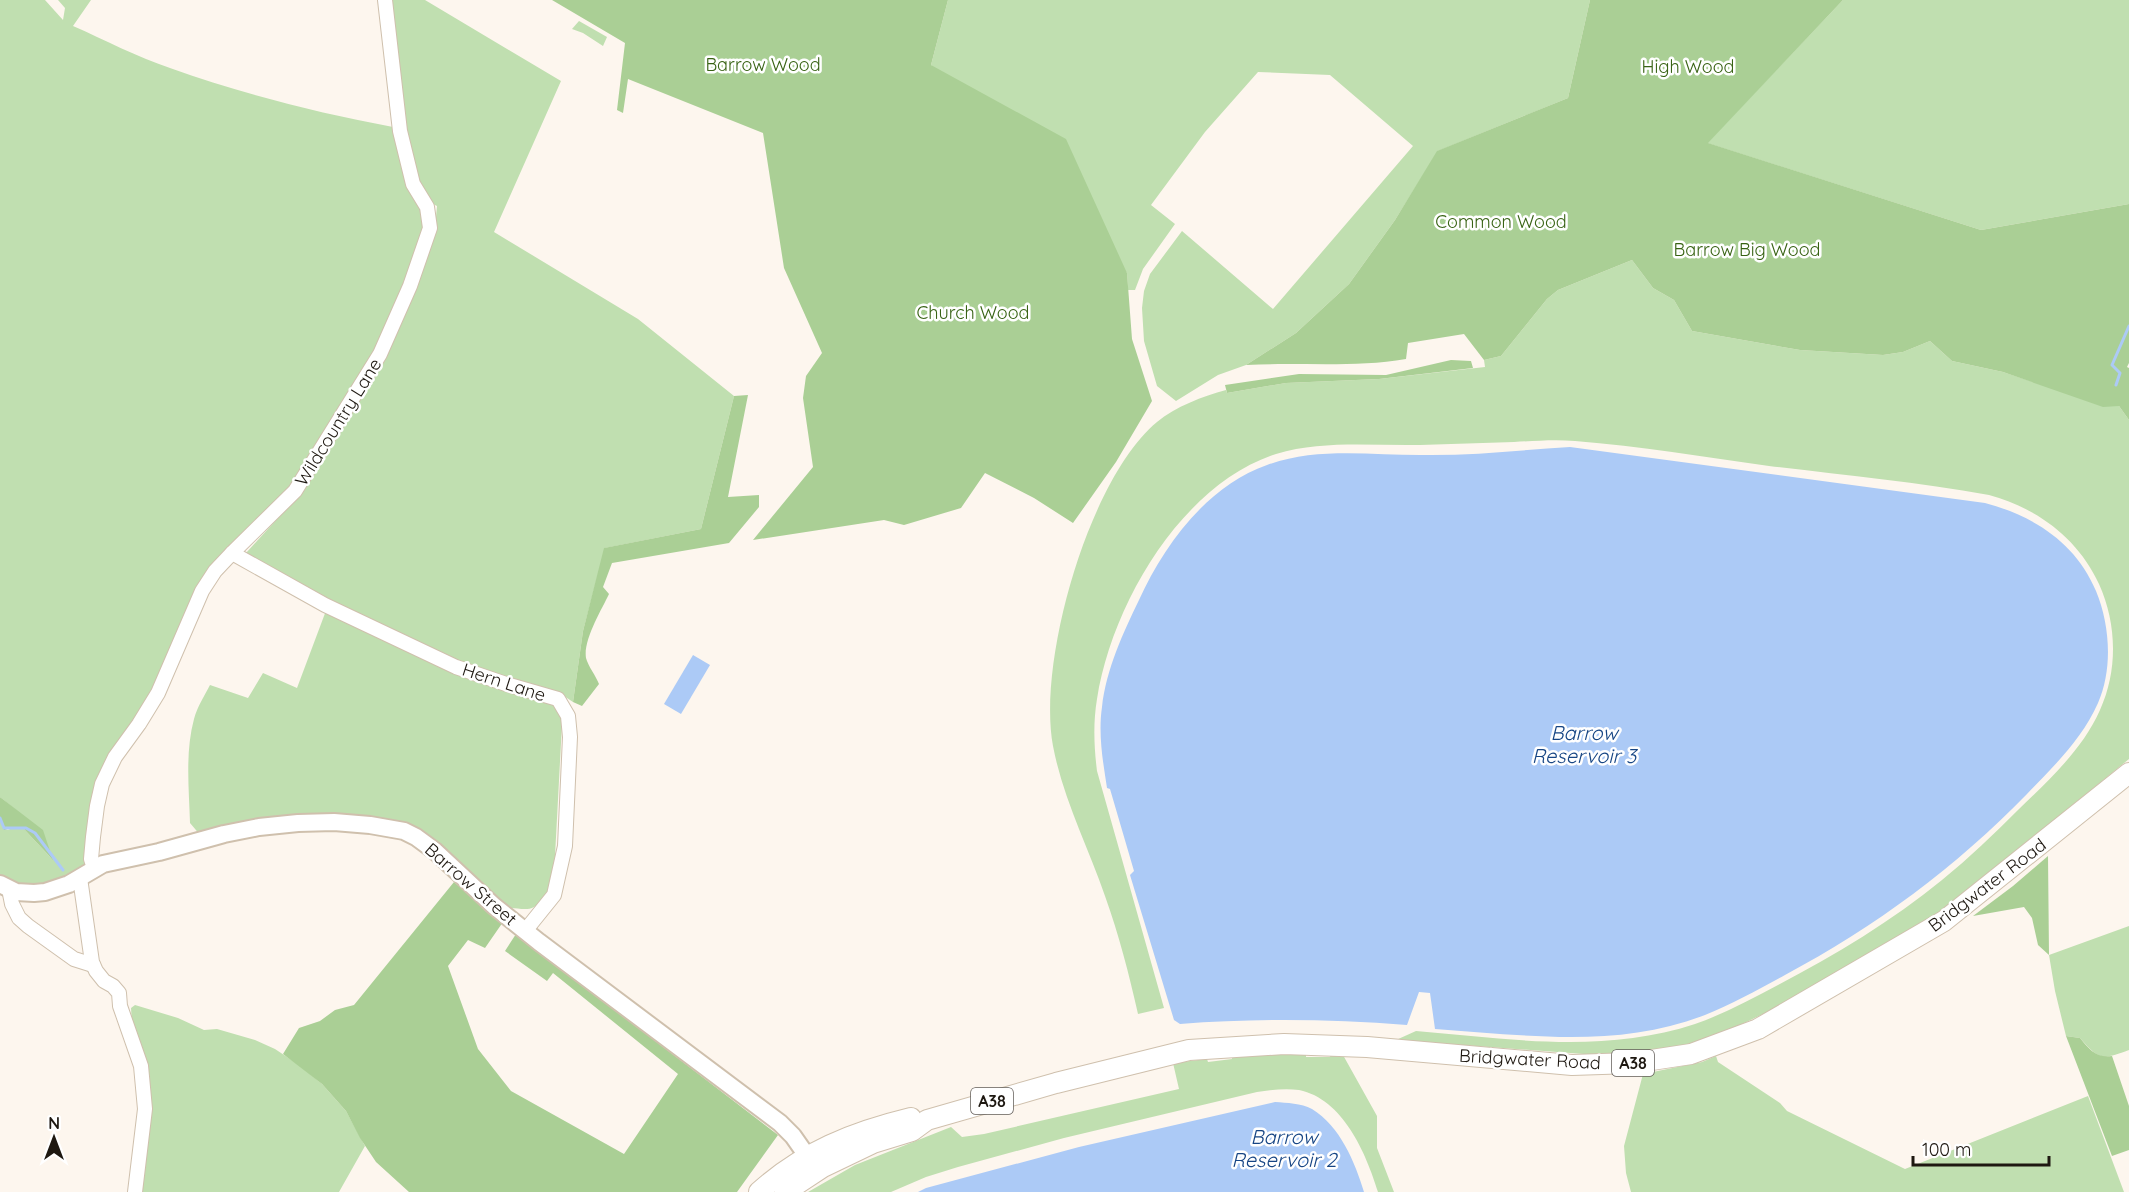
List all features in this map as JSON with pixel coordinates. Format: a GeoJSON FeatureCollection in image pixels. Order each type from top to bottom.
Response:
{"type":"FeatureCollection","features":[{"type":"Feature","properties":{"kind":"highway","name":"Bridgwater Road"},"geometry":{"type":"LineString","coordinates":[[784,1192],[850,1154],[873,1143],[912,1131],[927,1120],[1056,1083],[1189,1050],[1284,1044],[1367,1047],[1572,1065],[1632,1063],[1691,1053],[1758,1029],[1944,921],[2129,773]]}},
{"type":"Feature","properties":{"kind":"highway","name":"Bridgwater Road"},"geometry":{"type":"LineString","coordinates":[[759,1192],[778,1175],[807,1156],[858,1133],[910,1118],[927,1120]]}},
{"type":"Feature","properties":{"kind":"highway"},"geometry":{"type":"LineString","coordinates":[[807,1156],[813,1161],[820,1162],[850,1154]]}},
{"type":"Feature","properties":{"kind":"highway"},"geometry":{"type":"LineString","coordinates":[[798,1185],[806,1170],[807,1156]]}},
{"type":"Feature","properties":{"kind":"main road","name":"Barrow Street"},"geometry":{"type":"LineString","coordinates":[[4,887],[16,892],[34,893],[58,888],[103,864],[159,852],[239,830],[311,822],[370,825],[404,831],[435,851],[494,906],[780,1123],[793,1136],[807,1156]]}},
{"type":"Feature","properties":{"kind":"street","name":"Wildcountry Lane"},"geometry":{"type":"LineString","coordinates":[[94,868],[91,859],[93,837],[96,806],[102,784],[115,757],[158,693],[202,591],[215,571],[295,491],[380,354],[411,286],[430,228],[427,207],[413,184],[400,130],[385,0]]}},
{"type":"Feature","properties":{"kind":"street","name":"Hern Lane"},"geometry":{"type":"LineString","coordinates":[[232,553],[325,605],[456,667],[558,699],[568,716],[570,737],[565,846],[554,895],[525,930]]}},
{"type":"Feature","properties":{"kind":"street"},"geometry":{"type":"LineString","coordinates":[[80,878],[93,965],[104,981],[119,993],[120,1006],[141,1066],[146,1109],[135,1192]]}},
{"type":"Feature","properties":{"kind":"street"},"geometry":{"type":"LineString","coordinates":[[4,887],[19,918],[74,959],[83,964],[93,965]]}},
{"type":"Feature","properties":{"kind":"green space"},"geometry":{"type":"Polygon","coordinates":[[[0,0],[45,0],[63,20],[65,8],[58,0],[91,0],[73,26],[145,59],[253,94],[336,116],[393,127],[422,209],[424,234],[376,353],[280,500],[234,546],[113,756],[85,868],[69,879],[31,889],[0,880],[0,819],[4,829],[23,828],[52,859],[16,810],[0,797],[0,0]]]}},
{"type":"Feature","properties":{"kind":"green space"},"geometry":{"type":"Polygon","coordinates":[[[390,0],[425,0],[561,81],[494,232],[638,319],[734,396],[701,529],[605,548],[583,631],[573,702],[558,692],[460,665],[270,572],[246,553],[290,505],[404,313],[429,253],[437,206],[427,201],[421,193],[405,136],[390,0]]]}},
{"type":"Feature","properties":{"kind":"green space","name":"Church Wood"},"geometry":{"type":"Polygon","coordinates":[[[552,0],[948,0],[931,65],[1066,139],[1127,273],[1132,339],[1152,401],[1116,462],[1073,523],[1034,498],[985,473],[961,508],[904,525],[884,520],[753,540],[813,467],[803,398],[806,376],[822,353],[784,268],[763,133],[628,79],[623,113],[617,110],[625,43],[552,0]]]}},
{"type":"Feature","properties":{"kind":"green space"},"geometry":{"type":"Polygon","coordinates":[[[948,0],[1590,0],[1568,98],[1438,151],[1395,220],[1349,284],[1296,333],[1246,365],[1218,375],[1176,401],[1157,386],[1144,341],[1142,308],[1144,291],[1150,274],[1182,231],[1273,309],[1413,146],[1330,75],[1258,72],[1205,132],[1151,205],[1175,224],[1143,269],[1135,290],[1128,290],[1127,273],[931,65],[948,0]]]}},
{"type":"Feature","properties":{"kind":"green space"},"geometry":{"type":"Polygon","coordinates":[[[1590,0],[1843,0],[1708,143],[1981,230],[2129,204],[2129,363],[2127,367],[2129,368],[2129,420],[2119,406],[2103,407],[2003,372],[1952,361],[1930,341],[1903,352],[1883,355],[1800,350],[1692,331],[1674,300],[1653,288],[1632,260],[1558,290],[1547,299],[1501,356],[1484,360],[1464,334],[1408,343],[1406,359],[1386,362],[1246,365],[1296,333],[1349,284],[1395,220],[1437,151],[1568,98],[1590,0]]]}},
{"type":"Feature","properties":{"kind":"green space"},"geometry":{"type":"Polygon","coordinates":[[[1843,0],[2129,0],[2129,204],[1981,230],[1707,143],[1843,0]]]}},
{"type":"Feature","properties":{"kind":"green space"},"geometry":{"type":"Polygon","coordinates":[[[579,21],[607,37],[603,46],[572,29],[579,21]]]}},
{"type":"Feature","properties":{"kind":"green space"},"geometry":{"type":"Polygon","coordinates":[[[1632,260],[1653,288],[1674,300],[1692,331],[1800,350],[1883,355],[1903,352],[1930,341],[1952,361],[2003,372],[2106,406],[2119,406],[2129,420],[2129,759],[1964,894],[1931,918],[1778,1007],[1725,1032],[1688,1044],[1662,1049],[1597,1055],[1396,1040],[1416,1031],[1556,1042],[1626,1039],[1661,1033],[1695,1024],[1727,1011],[1842,949],[1923,895],[1952,872],[1991,837],[2064,764],[2093,724],[2106,695],[2113,647],[2109,615],[2099,584],[2080,553],[2068,539],[2054,527],[2023,508],[1989,495],[1907,482],[1567,440],[1420,445],[1330,445],[1276,454],[1242,470],[1210,492],[1182,520],[1156,552],[1135,588],[1118,625],[1105,662],[1095,717],[1097,771],[1164,1008],[1138,1014],[1110,911],[1057,766],[1050,710],[1053,668],[1061,621],[1074,574],[1090,527],[1110,484],[1132,449],[1157,422],[1172,412],[1199,399],[1226,390],[1227,393],[1286,383],[1379,379],[1485,367],[1484,360],[1501,356],[1547,299],[1558,290],[1632,260]]]}},
{"type":"Feature","properties":{"kind":"green space"},"geometry":{"type":"Polygon","coordinates":[[[1451,360],[1471,361],[1473,368],[1379,379],[1286,383],[1227,393],[1225,385],[1299,374],[1386,375],[1451,360]]]}},
{"type":"Feature","properties":{"kind":"green space"},"geometry":{"type":"Polygon","coordinates":[[[748,395],[728,497],[759,495],[759,507],[729,543],[612,563],[603,587],[609,594],[594,625],[586,651],[587,661],[599,684],[582,706],[573,702],[583,631],[604,548],[701,529],[734,396],[748,395]]]}},
{"type":"Feature","properties":{"kind":"green space"},"geometry":{"type":"Polygon","coordinates":[[[327,608],[556,706],[561,715],[562,724],[555,856],[548,892],[540,903],[528,909],[511,908],[380,821],[201,836],[190,823],[189,744],[197,710],[210,685],[248,698],[263,673],[297,688],[327,608]]]}},
{"type":"Feature","properties":{"kind":"green space"},"geometry":{"type":"Polygon","coordinates":[[[0,797],[43,830],[53,860],[23,828],[4,830],[0,819],[0,797]]]}},
{"type":"Feature","properties":{"kind":"green space"},"geometry":{"type":"Polygon","coordinates":[[[2048,856],[2049,955],[2038,945],[2032,918],[2024,907],[1973,916],[2048,856]]]}},
{"type":"Feature","properties":{"kind":"green space"},"geometry":{"type":"Polygon","coordinates":[[[454,882],[503,922],[485,948],[468,940],[448,966],[478,1049],[511,1091],[624,1154],[678,1074],[553,973],[547,981],[505,951],[516,934],[778,1135],[737,1192],[409,1192],[376,1162],[346,1111],[322,1084],[283,1054],[299,1028],[320,1021],[335,1010],[354,1005],[454,882]]]}},
{"type":"Feature","properties":{"kind":"green space"},"geometry":{"type":"Polygon","coordinates":[[[2129,926],[2129,1050],[2101,1056],[2092,1051],[2080,1038],[2066,1036],[2049,955],[2129,926]]]}},
{"type":"Feature","properties":{"kind":"green space"},"geometry":{"type":"Polygon","coordinates":[[[135,1005],[178,1018],[204,1030],[217,1029],[255,1040],[275,1049],[322,1084],[346,1111],[365,1146],[339,1192],[140,1192],[151,1093],[141,1046],[132,1023],[131,1008],[135,1005]]]}},
{"type":"Feature","properties":{"kind":"green space"},"geometry":{"type":"Polygon","coordinates":[[[2066,1036],[2080,1038],[2097,1054],[2112,1056],[2129,1106],[2129,1150],[2112,1156],[2066,1036]]]}},
{"type":"Feature","properties":{"kind":"green space"},"geometry":{"type":"Polygon","coordinates":[[[1306,1054],[1306,1057],[1343,1055],[1377,1116],[1377,1148],[1394,1192],[1378,1192],[1359,1145],[1340,1116],[1328,1104],[1315,1095],[1288,1089],[1257,1092],[1064,1138],[958,1167],[926,1177],[891,1192],[808,1192],[855,1165],[951,1127],[962,1137],[984,1134],[1179,1089],[1173,1063],[1207,1059],[1208,1062],[1232,1059],[1232,1056],[1306,1054]]]}},
{"type":"Feature","properties":{"kind":"green space"},"geometry":{"type":"Polygon","coordinates":[[[1716,1056],[1718,1062],[1780,1103],[1787,1111],[1905,1169],[2088,1096],[2124,1192],[1631,1192],[1626,1173],[1624,1146],[1643,1074],[1702,1062],[1716,1056]]]}},
{"type":"Feature","properties":{"kind":"water","name":"Barrow Reservoir 3"},"geometry":{"type":"Polygon","coordinates":[[[1570,447],[1985,503],[2020,515],[2065,545],[2077,559],[2096,591],[2107,632],[2108,647],[2106,676],[2098,703],[2067,752],[2000,821],[1943,871],[1851,937],[1745,996],[1705,1015],[1672,1026],[1605,1036],[1537,1036],[1435,1029],[1430,993],[1419,992],[1407,1025],[1294,1020],[1180,1024],[1174,1020],[1130,875],[1134,871],[1110,789],[1107,788],[1101,727],[1104,693],[1116,652],[1149,579],[1161,559],[1190,520],[1225,487],[1245,475],[1285,459],[1343,453],[1458,455],[1570,447]]]}},
{"type":"Feature","properties":{"kind":"water"},"geometry":{"type":"Polygon","coordinates":[[[693,655],[710,665],[681,714],[664,704],[693,655]]]}},
{"type":"Feature","properties":{"kind":"water","name":"Barrow Reservoir 2"},"geometry":{"type":"Polygon","coordinates":[[[1275,1102],[1308,1107],[1331,1125],[1351,1157],[1364,1192],[918,1192],[1079,1147],[1275,1102]]]}},
{"type":"Feature","properties":{"kind":"waterway"},"geometry":{"type":"LineString","coordinates":[[2116,385],[2120,373],[2112,365],[2129,326]]}},
{"type":"Feature","properties":{"kind":"waterway"},"geometry":{"type":"LineString","coordinates":[[0,818],[4,828],[26,828],[35,833],[63,870]]}},
{"type":"Feature","properties":{"kind":"park label","name":"Barrow Wood"},"geometry":{"type":"Point","coordinates":[763,64]}},
{"type":"Feature","properties":{"kind":"park label","name":"High Wood"},"geometry":{"type":"Point","coordinates":[1688,66]}},
{"type":"Feature","properties":{"kind":"park label","name":"Common Wood"},"geometry":{"type":"Point","coordinates":[1501,221]}},
{"type":"Feature","properties":{"kind":"park label","name":"Barrow Big Wood"},"geometry":{"type":"Point","coordinates":[1747,249]}}]}
